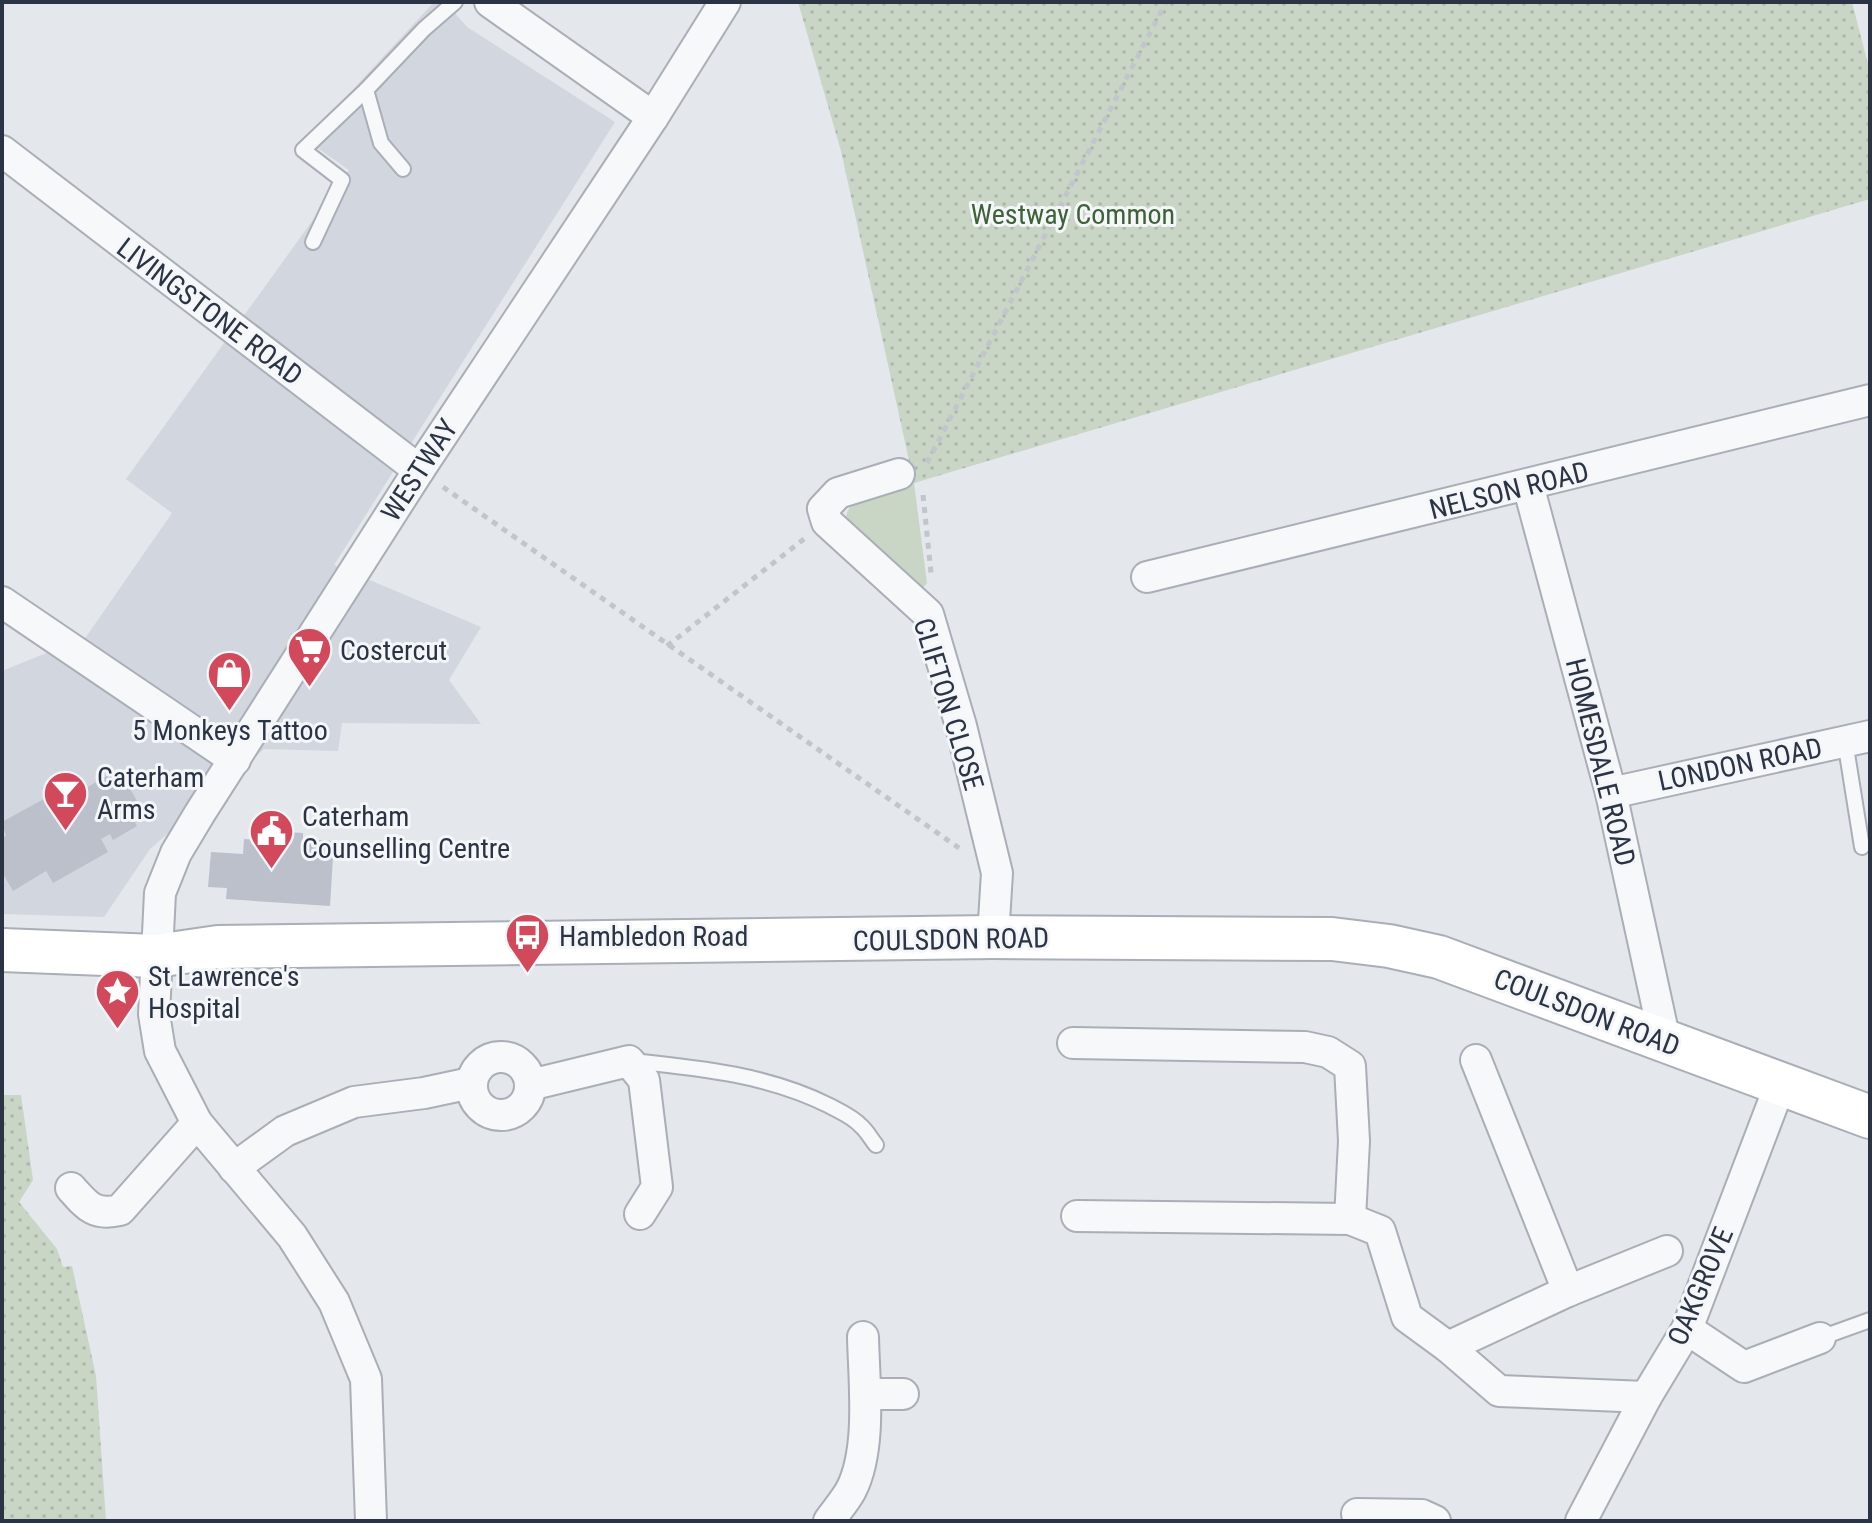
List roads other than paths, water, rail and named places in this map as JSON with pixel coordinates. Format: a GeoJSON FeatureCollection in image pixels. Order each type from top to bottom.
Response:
{"type":"FeatureCollection","features":[{"type":"Feature","properties":{"kind":"street"},"geometry":{"type":"LineString","coordinates":[[490,2],[653,117]]}},
{"type":"Feature","properties":{"kind":"street","name":"WESTWAY"},"geometry":{"type":"LineString","coordinates":[[156,956],[160,893],[176,853],[419,470],[653,117],[725,2]]}},
{"type":"Feature","properties":{"kind":"street","name":"LIVINGSTONE ROAD"},"geometry":{"type":"LineString","coordinates":[[2,151],[419,470]]}},
{"type":"Feature","properties":{"kind":"street","name":"NELSON ROAD"},"geometry":{"type":"LineString","coordinates":[[1147,577],[1870,400]]}},
{"type":"Feature","properties":{"kind":"street","name":"CLIFTON CLOSE"},"geometry":{"type":"LineString","coordinates":[[914,480],[838,493],[816,511],[928,614],[961,726],[997,873],[993,937]]}},
{"type":"Feature","properties":{"kind":"street","name":"HOMESDALE ROAD"},"geometry":{"type":"LineString","coordinates":[[1528,485],[1611,793],[1665,1041]]}},
{"type":"Feature","properties":{"kind":"street"},"geometry":{"type":"LineString","coordinates":[[2,602],[235,760]]}},
{"type":"Feature","properties":{"kind":"street","name":"LONDON ROAD"},"geometry":{"type":"LineString","coordinates":[[1611,793],[1857,739]]}},
{"type":"Feature","properties":{"kind":"street","name":"COULSDON ROAD"},"geometry":{"type":"LineString","coordinates":[[2,950],[156,956],[218,947],[993,937],[1332,939],[1389,946],[1439,957],[1870,1117]]}},
{"type":"Feature","properties":{"kind":"street"},"geometry":{"type":"LineString","coordinates":[[156,956],[154,1014],[160,1051],[197,1123],[301,1249],[334,1302],[366,1379],[371,1521]]}},
{"type":"Feature","properties":{"kind":"street"},"geometry":{"type":"LineString","coordinates":[[1073,1043],[1305,1047],[1328,1052],[1350,1066],[1354,1141],[1350,1219]]}},
{"type":"Feature","properties":{"kind":"street"},"geometry":{"type":"LineString","coordinates":[[498,1056],[516,1060],[529,1076],[530,1085],[524,1104],[504,1115],[484,1110],[472,1094],[471,1083],[473,1073],[480,1065],[498,1056]]}},
{"type":"Feature","properties":{"kind":"street"},"geometry":{"type":"LineString","coordinates":[[1476,1060],[1568,1291]]}},
{"type":"Feature","properties":{"kind":"street"},"geometry":{"type":"LineString","coordinates":[[530,1085],[629,1061],[644,1080],[657,1187],[640,1214]]}},
{"type":"Feature","properties":{"kind":"street"},"geometry":{"type":"LineString","coordinates":[[234,1168],[285,1131],[354,1102],[471,1083]]}},
{"type":"Feature","properties":{"kind":"street","name":"OAKGROVE"},"geometry":{"type":"LineString","coordinates":[[1581,1521],[1646,1397],[1687,1329],[1780,1085]]}},
{"type":"Feature","properties":{"kind":"street"},"geometry":{"type":"LineString","coordinates":[[71,1188],[87,1206],[104,1214],[120,1210],[197,1123]]}},
{"type":"Feature","properties":{"kind":"street"},"geometry":{"type":"LineString","coordinates":[[1077,1216],[1350,1219],[1380,1231],[1407,1317],[1499,1391],[1646,1397]]}},
{"type":"Feature","properties":{"kind":"street"},"geometry":{"type":"LineString","coordinates":[[1448,1347],[1568,1291],[1667,1251]]}},
{"type":"Feature","properties":{"kind":"street"},"geometry":{"type":"LineString","coordinates":[[1687,1329],[1744,1367],[1820,1338]]}},
{"type":"Feature","properties":{"kind":"street"},"geometry":{"type":"LineString","coordinates":[[829,1521],[850,1491],[861,1463],[865,1394],[863,1337]]}},
{"type":"Feature","properties":{"kind":"street"},"geometry":{"type":"LineString","coordinates":[[865,1394],[903,1394]]}},
{"type":"Feature","properties":{"kind":"street"},"geometry":{"type":"LineString","coordinates":[[1357,1514],[1422,1515],[1435,1521]]}},
{"type":"Feature","properties":{"kind":"lane"},"geometry":{"type":"LineString","coordinates":[[313,242],[342,180],[303,150],[455,2]]}},
{"type":"Feature","properties":{"kind":"lane"},"geometry":{"type":"LineString","coordinates":[[366,90],[381,143],[403,169]]}},
{"type":"Feature","properties":{"kind":"lane"},"geometry":{"type":"LineString","coordinates":[[1857,739],[1862,847]]}},
{"type":"Feature","properties":{"kind":"lane"},"geometry":{"type":"LineString","coordinates":[[629,1061],[691,1067],[804,1093],[846,1114],[861,1126],[876,1145]]}},
{"type":"Feature","properties":{"kind":"lane"},"geometry":{"type":"LineString","coordinates":[[1820,1338],[1870,1320]]}},
{"type":"Feature","properties":{"kind":"place","name":"Costercut"},"geometry":{"type":"Point","coordinates":[309,689]}},
{"type":"Feature","properties":{"kind":"place","name":"5 Monkeys Tattoo"},"geometry":{"type":"Point","coordinates":[230,712]}},
{"type":"Feature","properties":{"kind":"place","name":"Caterham Arms"},"geometry":{"type":"Point","coordinates":[66,832]}},
{"type":"Feature","properties":{"kind":"place","name":"Caterham Counselling Centre"},"geometry":{"type":"Point","coordinates":[271,871]}},
{"type":"Feature","properties":{"kind":"place","name":"Hambledon Road"},"geometry":{"type":"Point","coordinates":[528,975]}},
{"type":"Feature","properties":{"kind":"place","name":"St Lawrence's Hospital"},"geometry":{"type":"Point","coordinates":[117,1031]}},
{"type":"Feature","properties":{"kind":"park label","name":"Westway Common"},"geometry":{"type":"Point","coordinates":[1073,214]}}]}
